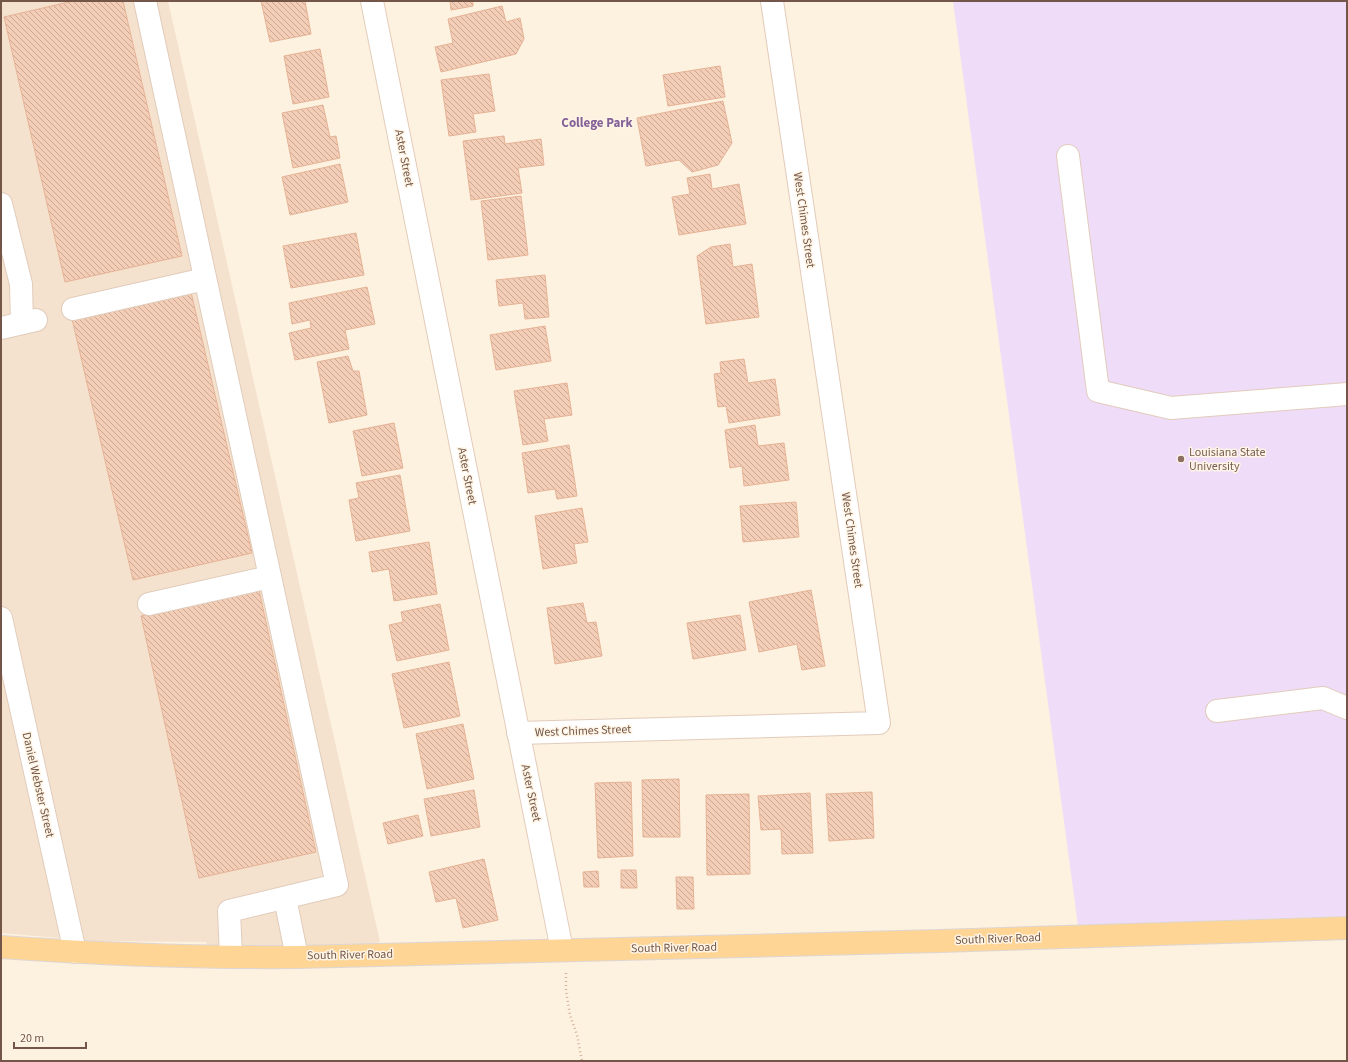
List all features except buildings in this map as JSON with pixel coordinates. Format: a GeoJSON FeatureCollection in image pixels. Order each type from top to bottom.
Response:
{"type":"FeatureCollection","features":[{"type":"Feature","properties":{"kind":"main road","name":"South River Road"},"geometry":{"type":"LineString","coordinates":[[1,947],[122,955],[297,957],[924,941],[1347,928]]}},
{"type":"Feature","properties":{"kind":"street"},"geometry":{"type":"LineString","coordinates":[[145,1],[336,885],[228,911],[231,957]]}},
{"type":"Feature","properties":{"kind":"street","name":"Aster Street"},"geometry":{"type":"LineString","coordinates":[[372,1],[562,950]]}},
{"type":"Feature","properties":{"kind":"street","name":"West Chimes Street"},"geometry":{"type":"LineString","coordinates":[[518,733],[879,723],[772,1]]}},
{"type":"Feature","properties":{"kind":"street"},"geometry":{"type":"LineString","coordinates":[[1068,156],[1098,391],[1171,408],[1347,394]]}},
{"type":"Feature","properties":{"kind":"street"},"geometry":{"type":"LineString","coordinates":[[1,204],[29,321],[1,328]]}},
{"type":"Feature","properties":{"kind":"street"},"geometry":{"type":"LineString","coordinates":[[73,309],[205,279]]}},
{"type":"Feature","properties":{"kind":"street"},"geometry":{"type":"LineString","coordinates":[[149,604],[270,578]]}},
{"type":"Feature","properties":{"kind":"street","name":"Daniel Webster Street"},"geometry":{"type":"LineString","coordinates":[[1,618],[75,952]]}},
{"type":"Feature","properties":{"kind":"street"},"geometry":{"type":"LineString","coordinates":[[1217,711],[1323,698],[1347,708]]}},
{"type":"Feature","properties":{"kind":"street"},"geometry":{"type":"LineString","coordinates":[[285,898],[297,957]]}},
{"type":"Feature","properties":{"kind":"path"},"geometry":{"type":"LineString","coordinates":[[562,950],[566,971],[566,991],[570,1015],[577,1035],[582,1061]]}},
{"type":"Feature","properties":{"kind":"shaded area"},"geometry":{"type":"Polygon","coordinates":[[[1,1],[168,1],[380,942],[378,942],[380,948],[208,950],[206,942],[95,941],[1,933],[1,1]]]}},
{"type":"Feature","properties":{"kind":"shaded area","name":"Louisiana State University"},"geometry":{"type":"Polygon","coordinates":[[[953,1],[1347,1],[1347,916],[1078,925],[953,1]]]}},
{"type":"Feature","properties":{"kind":"place","name":"Louisiana State University"},"geometry":{"type":"Point","coordinates":[1181,459]}},
{"type":"Feature","properties":{"kind":"district","name":"College Park"},"geometry":{"type":"Point","coordinates":[597,123]}}]}
